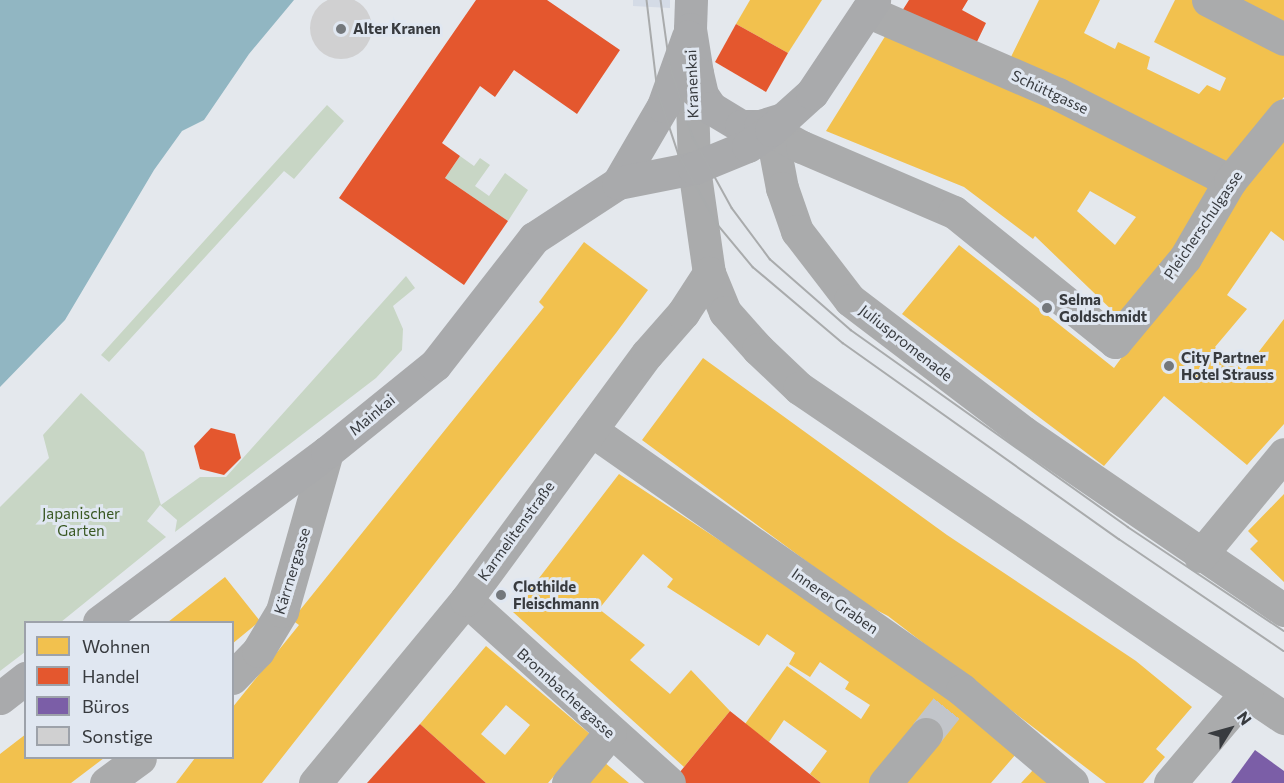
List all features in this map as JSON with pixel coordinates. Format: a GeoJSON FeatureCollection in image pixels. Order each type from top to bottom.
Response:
{"type":"FeatureCollection","features":[{"type":"Feature","properties":{"kind":"street"},"geometry":{"type":"LineString","coordinates":[[1208,0],[1284,39]]}},
{"type":"Feature","properties":{"kind":"street"},"geometry":{"type":"LineString","coordinates":[[690,15],[702,95],[727,120],[741,126],[770,124],[812,93],[870,5]]}},
{"type":"Feature","properties":{"kind":"street","name":"Schüttgasse"},"geometry":{"type":"LineString","coordinates":[[870,5],[1058,94],[1230,181]]}},
{"type":"Feature","properties":{"kind":"street","name":"Mainkai"},"geometry":{"type":"LineString","coordinates":[[618,183],[663,105],[690,15]]}},
{"type":"Feature","properties":{"kind":"street","name":"Kranenkai"},"geometry":{"type":"LineString","coordinates":[[690,15],[694,168]]}},
{"type":"Feature","properties":{"kind":"street","name":"Mainkai"},"geometry":{"type":"LineString","coordinates":[[100,621],[327,452],[435,365],[534,238],[618,183],[694,168],[748,146],[771,130],[812,93]]}},
{"type":"Feature","properties":{"kind":"street","name":"Pleicherschulgasse"},"geometry":{"type":"LineString","coordinates":[[771,130],[802,147],[954,212],[1115,342],[1185,258],[1230,181],[1284,115]]}},
{"type":"Feature","properties":{"kind":"street","name":"Juliuspromenade"},"geometry":{"type":"LineString","coordinates":[[771,130],[782,188],[797,231],[850,300],[1023,432],[1200,556],[1284,610]]}},
{"type":"Feature","properties":{"kind":"street"},"geometry":{"type":"LineString","coordinates":[[694,168],[709,273],[725,312],[799,388],[1284,718]]}},
{"type":"Feature","properties":{"kind":"street","name":"Karmelitenstraße"},"geometry":{"type":"LineString","coordinates":[[315,783],[466,600],[647,354],[683,313],[709,273]]}},
{"type":"Feature","properties":{"kind":"street","name":"Innerer Graben"},"geometry":{"type":"LineString","coordinates":[[591,430],[958,695],[1072,783]]}},
{"type":"Feature","properties":{"kind":"street","name":"Kärrnergasse"},"geometry":{"type":"LineString","coordinates":[[234,676],[258,651],[282,611],[327,452]]}},
{"type":"Feature","properties":{"kind":"street"},"geometry":{"type":"LineString","coordinates":[[1200,556],[1284,454]]}},
{"type":"Feature","properties":{"kind":"street","name":"Bronnbachergasse"},"geometry":{"type":"LineString","coordinates":[[466,600],[610,733],[669,783]]}},
{"type":"Feature","properties":{"kind":"street"},"geometry":{"type":"LineString","coordinates":[[0,698],[24,680]]}},
{"type":"Feature","properties":{"kind":"street"},"geometry":{"type":"LineString","coordinates":[[1170,783],[1246,693]]}},
{"type":"Feature","properties":{"kind":"street"},"geometry":{"type":"LineString","coordinates":[[568,783],[610,733]]}},
{"type":"Feature","properties":{"kind":"street"},"geometry":{"type":"LineString","coordinates":[[885,783],[926,734]]}},
{"type":"Feature","properties":{"kind":"street"},"geometry":{"type":"LineString","coordinates":[[106,783],[139,759]]}},
{"type":"Feature","properties":{"kind":"shaded area"},"geometry":{"type":"Polygon","coordinates":[[[633,0],[670,0],[670,8],[633,6],[633,0]]]}},
{"type":"Feature","properties":{"kind":"green space"},"geometry":{"type":"Polygon","coordinates":[[[327,105],[344,121],[294,179],[284,171],[109,362],[101,355],[327,105]]]}},
{"type":"Feature","properties":{"kind":"green space"},"geometry":{"type":"Polygon","coordinates":[[[460,156],[474,166],[480,158],[490,165],[475,186],[489,196],[505,173],[528,190],[508,221],[445,178],[460,156]]]}},
{"type":"Feature","properties":{"kind":"green space","name":"Japanischer Garten"},"geometry":{"type":"Polygon","coordinates":[[[406,276],[415,288],[393,306],[403,329],[402,350],[376,378],[175,532],[177,520],[160,505],[147,521],[166,537],[62,621],[24,621],[24,653],[0,671],[0,507],[49,458],[43,435],[81,393],[144,452],[161,505],[200,477],[226,477],[406,276]]]}},
{"type":"Feature","properties":{"kind":"water"},"geometry":{"type":"Polygon","coordinates":[[[0,0],[294,0],[249,54],[204,120],[182,131],[154,170],[65,320],[0,387],[0,0]]]}},
{"type":"Feature","properties":{"kind":"building: Wohnen"},"geometry":{"type":"Polygon","coordinates":[[[750,0],[822,0],[788,53],[736,24],[750,0]]]}},
{"type":"Feature","properties":{"kind":"building: Wohnen"},"geometry":{"type":"Polygon","coordinates":[[[1039,0],[1100,0],[1084,33],[1115,49],[1118,42],[1150,57],[1147,69],[1199,94],[1207,85],[1220,91],[1226,78],[1154,42],[1175,0],[1193,0],[1284,47],[1284,97],[1226,167],[1006,67],[1039,0]]]}},
{"type":"Feature","properties":{"kind":"building: Wohnen"},"geometry":{"type":"Polygon","coordinates":[[[1237,0],[1284,0],[1284,24],[1237,0]]]}},
{"type":"Feature","properties":{"kind":"building: Wohnen"},"geometry":{"type":"Polygon","coordinates":[[[889,30],[1214,186],[1172,259],[1117,315],[1035,236],[1033,239],[964,187],[826,131],[889,30]],[[1090,191],[1077,211],[1115,245],[1136,217],[1090,191]]]}},
{"type":"Feature","properties":{"kind":"building: Wohnen"},"geometry":{"type":"Polygon","coordinates":[[[1284,135],[1284,241],[1271,231],[1227,295],[1247,309],[1215,347],[1244,371],[1284,319],[1284,424],[1247,465],[1164,396],[1104,466],[902,314],[959,245],[1114,368],[1284,135]]]}},
{"type":"Feature","properties":{"kind":"building: Wohnen"},"geometry":{"type":"Polygon","coordinates":[[[584,242],[648,290],[262,783],[176,783],[194,759],[234,759],[234,706],[299,625],[292,620],[544,307],[539,302],[584,242]]]}},
{"type":"Feature","properties":{"kind":"building: Wohnen"},"geometry":{"type":"Polygon","coordinates":[[[703,358],[947,535],[1136,661],[1192,707],[1156,749],[1165,757],[1143,783],[1106,783],[888,616],[863,603],[642,440],[703,358]]]}},
{"type":"Feature","properties":{"kind":"building: Wohnen"},"geometry":{"type":"Polygon","coordinates":[[[619,474],[923,674],[1016,754],[991,783],[821,783],[810,774],[827,751],[784,720],[769,742],[745,724],[787,666],[861,719],[870,705],[845,689],[849,682],[820,662],[810,677],[789,664],[795,653],[767,634],[759,646],[667,587],[673,579],[643,554],[599,609],[645,645],[630,660],[670,694],[691,670],[730,711],[684,767],[513,612],[619,474]]]}},
{"type":"Feature","properties":{"kind":"building: Wohnen"},"geometry":{"type":"Polygon","coordinates":[[[1284,494],[1284,582],[1250,549],[1258,541],[1248,531],[1284,494]]]}},
{"type":"Feature","properties":{"kind":"building: Wohnen"},"geometry":{"type":"Polygon","coordinates":[[[225,577],[260,621],[234,642],[234,621],[169,621],[225,577]]]}},
{"type":"Feature","properties":{"kind":"building: Wohnen"},"geometry":{"type":"Polygon","coordinates":[[[486,646],[590,734],[548,783],[486,783],[420,724],[486,646]],[[506,705],[481,734],[505,755],[530,725],[506,705]]]}},
{"type":"Feature","properties":{"kind":"building: Wohnen"},"geometry":{"type":"Polygon","coordinates":[[[24,736],[24,759],[103,759],[71,783],[0,783],[0,754],[24,736]]]}},
{"type":"Feature","properties":{"kind":"building: Wohnen"},"geometry":{"type":"Polygon","coordinates":[[[598,757],[629,783],[576,783],[598,757]]]}},
{"type":"Feature","properties":{"kind":"building: Wohnen"},"geometry":{"type":"Polygon","coordinates":[[[1034,769],[1049,783],[1021,783],[1034,769]]]}},
{"type":"Feature","properties":{"kind":"building: Handel"},"geometry":{"type":"Polygon","coordinates":[[[476,0],[547,0],[620,50],[577,114],[514,70],[495,97],[480,86],[442,143],[460,156],[445,178],[508,221],[464,285],[339,198],[476,0]]]}},
{"type":"Feature","properties":{"kind":"building: Handel"},"geometry":{"type":"Polygon","coordinates":[[[909,0],[968,0],[962,10],[986,23],[973,50],[897,19],[909,0]]]}},
{"type":"Feature","properties":{"kind":"building: Handel"},"geometry":{"type":"Polygon","coordinates":[[[736,24],[788,53],[766,92],[715,62],[736,24]]]}},
{"type":"Feature","properties":{"kind":"building: Handel"},"geometry":{"type":"Polygon","coordinates":[[[211,428],[235,434],[241,458],[224,475],[200,469],[194,446],[211,428]]]}},
{"type":"Feature","properties":{"kind":"building: Handel"},"geometry":{"type":"Polygon","coordinates":[[[730,711],[821,783],[682,783],[675,778],[730,711]]]}},
{"type":"Feature","properties":{"kind":"building: Handel"},"geometry":{"type":"Polygon","coordinates":[[[420,724],[486,783],[367,783],[420,724]]]}},
{"type":"Feature","properties":{"kind":"building: Büros"},"geometry":{"type":"Polygon","coordinates":[[[1255,750],[1284,771],[1284,783],[1231,783],[1255,750]]]}},
{"type":"Feature","properties":{"kind":"building: Sonstige","name":"Alter Kranen"},"geometry":{"type":"Polygon","coordinates":[[[332,-1],[350,-1],[358,2],[367,11],[371,22],[371,34],[363,50],[358,54],[341,59],[324,54],[319,50],[315,45],[310,28],[315,11],[324,2],[332,-1]]]}},
{"type":"Feature","properties":{"kind":"tunnel"},"geometry":{"type":"LineString","coordinates":[[926,734],[953,700]]}},
{"type":"Feature","properties":{"kind":"tram line"},"geometry":{"type":"LineString","coordinates":[[647,0],[658,92],[679,155],[718,225],[753,267],[843,343],[1119,539],[1284,651]]}},
{"type":"Feature","properties":{"kind":"tram line"},"geometry":{"type":"LineString","coordinates":[[661,0],[670,65],[693,137],[732,208],[770,259],[851,330],[1128,527],[1284,631]]}},
{"type":"Feature","properties":{"kind":"place","name":"Alter Kranen"},"geometry":{"type":"Point","coordinates":[341,29]}},
{"type":"Feature","properties":{"kind":"place","name":"Selma Goldschmidt"},"geometry":{"type":"Point","coordinates":[1047,308]}},
{"type":"Feature","properties":{"kind":"place","name":"City Partner Hotel Strauss"},"geometry":{"type":"Point","coordinates":[1169,366]}},
{"type":"Feature","properties":{"kind":"place","name":"Clothilde Fleischmann"},"geometry":{"type":"Point","coordinates":[501,595]}}]}
